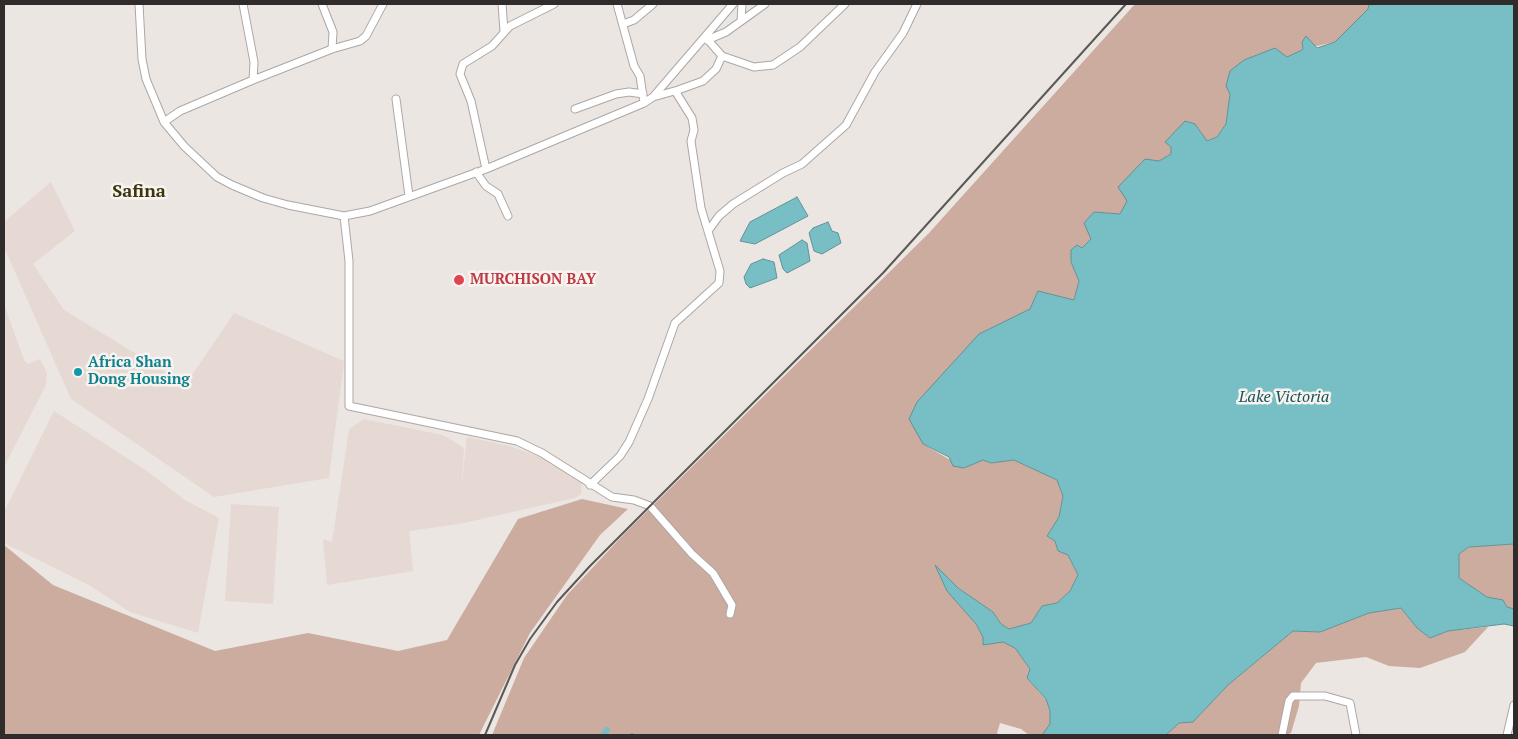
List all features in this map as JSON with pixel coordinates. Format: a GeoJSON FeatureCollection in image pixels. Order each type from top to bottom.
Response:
{"type":"FeatureCollection","features":[{"type":"Feature","properties":{"kind":"street"},"geometry":{"type":"LineString","coordinates":[[139,4],[143,66],[146,79],[164,122],[184,146],[212,172],[232,185],[279,202],[344,216],[370,210],[476,172],[644,103],[653,97],[707,40],[733,4]]}},
{"type":"Feature","properties":{"kind":"street"},"geometry":{"type":"LineString","coordinates":[[243,4],[254,62],[253,80]]}},
{"type":"Feature","properties":{"kind":"street"},"geometry":{"type":"LineString","coordinates":[[322,4],[333,32],[332,49]]}},
{"type":"Feature","properties":{"kind":"street"},"geometry":{"type":"LineString","coordinates":[[164,122],[180,110],[332,49],[363,40],[383,4]]}},
{"type":"Feature","properties":{"kind":"street"},"geometry":{"type":"LineString","coordinates":[[502,4],[504,31]]}},
{"type":"Feature","properties":{"kind":"street"},"geometry":{"type":"LineString","coordinates":[[486,168],[471,100],[460,72],[464,62],[492,46],[504,31],[554,4]]}},
{"type":"Feature","properties":{"kind":"street"},"geometry":{"type":"LineString","coordinates":[[617,4],[634,66],[640,76],[644,103]]}},
{"type":"Feature","properties":{"kind":"street"},"geometry":{"type":"LineString","coordinates":[[623,24],[634,20],[653,4]]}},
{"type":"Feature","properties":{"kind":"street"},"geometry":{"type":"LineString","coordinates":[[741,21],[742,4]]}},
{"type":"Feature","properties":{"kind":"street"},"geometry":{"type":"LineString","coordinates":[[707,40],[741,21],[765,4]]}},
{"type":"Feature","properties":{"kind":"street"},"geometry":{"type":"LineString","coordinates":[[707,40],[722,56],[754,67],[773,65],[800,47],[845,4]]}},
{"type":"Feature","properties":{"kind":"street"},"geometry":{"type":"LineString","coordinates":[[708,231],[719,216],[733,204],[802,164],[846,125],[875,72],[903,33],[917,4]]}},
{"type":"Feature","properties":{"kind":"street"},"geometry":{"type":"LineString","coordinates":[[653,97],[703,81],[716,68],[722,56]]}},
{"type":"Feature","properties":{"kind":"street"},"geometry":{"type":"LineString","coordinates":[[590,484],[620,456],[629,442],[648,399],[675,322],[720,283],[720,271],[701,208],[699,184],[691,141],[693,121],[678,94],[678,90]]}},
{"type":"Feature","properties":{"kind":"street"},"geometry":{"type":"LineString","coordinates":[[575,109],[616,94],[629,92],[643,94]]}},
{"type":"Feature","properties":{"kind":"street"},"geometry":{"type":"LineString","coordinates":[[396,99],[409,196]]}},
{"type":"Feature","properties":{"kind":"street"},"geometry":{"type":"LineString","coordinates":[[476,172],[486,186],[498,194],[508,216]]}},
{"type":"Feature","properties":{"kind":"street"},"geometry":{"type":"LineString","coordinates":[[344,216],[349,280],[349,406],[517,441],[542,452],[612,497],[634,500],[650,506],[692,554],[713,573],[732,606],[730,614]]}},
{"type":"Feature","properties":{"kind":"street"},"geometry":{"type":"LineString","coordinates":[[1282,735],[1289,701],[1294,696],[1325,696],[1350,703],[1356,735]]}},
{"type":"Feature","properties":{"kind":"street"},"geometry":{"type":"LineString","coordinates":[[1507,735],[1514,705]]}},
{"type":"Feature","properties":{"kind":"shaded area"},"geometry":{"type":"Polygon","coordinates":[[[1135,4],[1369,4],[1368,9],[1335,42],[1303,49],[1230,94],[1226,124],[1217,137],[1207,141],[1195,124],[1171,147],[1171,154],[1159,161],[1120,214],[1094,212],[1091,239],[1071,262],[1079,281],[1074,300],[1038,292],[1030,309],[1011,319],[923,444],[964,468],[983,460],[991,463],[1014,460],[1057,480],[1063,496],[1059,517],[1047,536],[1055,541],[1058,551],[1068,555],[1078,575],[1070,591],[1057,603],[1042,606],[1031,623],[1009,629],[1001,624],[993,612],[958,588],[936,567],[948,591],[976,624],[983,637],[1003,642],[1015,648],[1030,669],[1027,678],[1046,700],[1050,711],[1051,723],[1043,735],[1029,735],[1021,729],[1000,723],[997,733],[999,735],[492,735],[524,658],[567,595],[625,533],[929,233],[1135,4]]]}},
{"type":"Feature","properties":{"kind":"shaded area"},"geometry":{"type":"Polygon","coordinates":[[[51,182],[75,231],[33,264],[64,310],[186,384],[234,313],[344,361],[329,478],[214,497],[71,399],[4,247],[4,222],[51,182]]]}},
{"type":"Feature","properties":{"kind":"shaded area"},"geometry":{"type":"Polygon","coordinates":[[[4,304],[24,360],[28,364],[40,359],[47,373],[46,385],[4,467],[4,304]]]}},
{"type":"Feature","properties":{"kind":"shaded area"},"geometry":{"type":"Polygon","coordinates":[[[54,411],[147,471],[185,500],[219,518],[198,633],[130,612],[89,585],[4,543],[4,512],[54,411]]]}},
{"type":"Feature","properties":{"kind":"shaded area"},"geometry":{"type":"Polygon","coordinates":[[[364,419],[443,435],[464,448],[461,492],[467,437],[510,446],[548,460],[582,481],[581,494],[575,498],[459,524],[409,531],[413,571],[327,585],[323,539],[332,542],[349,429],[364,419]]]}},
{"type":"Feature","properties":{"kind":"shaded area"},"geometry":{"type":"Polygon","coordinates":[[[582,499],[628,509],[600,535],[530,633],[479,735],[4,735],[4,545],[53,585],[215,651],[308,633],[398,651],[447,640],[518,519],[582,499]]]}},
{"type":"Feature","properties":{"kind":"shaded area"},"geometry":{"type":"Polygon","coordinates":[[[231,504],[279,507],[273,604],[225,601],[231,504]]]}},
{"type":"Feature","properties":{"kind":"shaded area"},"geometry":{"type":"Polygon","coordinates":[[[1514,544],[1514,609],[1507,607],[1503,600],[1487,597],[1459,578],[1459,554],[1470,547],[1514,544]]]}},
{"type":"Feature","properties":{"kind":"shaded area"},"geometry":{"type":"Polygon","coordinates":[[[1401,608],[1417,628],[1430,638],[1448,631],[1488,627],[1465,652],[1420,668],[1389,666],[1366,657],[1316,663],[1301,683],[1299,706],[1291,733],[1286,735],[1166,735],[1179,723],[1193,722],[1228,685],[1293,631],[1320,632],[1369,613],[1401,608]]]}},
{"type":"Feature","properties":{"kind":"water","name":"Lake Victoria"},"geometry":{"type":"Polygon","coordinates":[[[1369,4],[1514,4],[1514,544],[1469,547],[1459,554],[1459,578],[1487,597],[1503,600],[1507,607],[1514,609],[1514,626],[1504,624],[1448,631],[1430,638],[1417,628],[1401,608],[1369,613],[1320,632],[1293,631],[1228,685],[1193,722],[1179,723],[1166,735],[1042,735],[1050,724],[1050,711],[1046,699],[1027,678],[1030,669],[1015,648],[1003,642],[983,645],[983,637],[976,624],[947,591],[935,565],[958,588],[993,612],[1001,624],[1009,629],[1031,623],[1042,606],[1057,603],[1070,591],[1078,575],[1068,555],[1058,551],[1055,541],[1047,536],[1059,517],[1063,496],[1057,480],[1014,460],[991,463],[983,460],[964,468],[953,466],[949,457],[923,444],[909,419],[917,402],[979,334],[1030,309],[1038,291],[1074,300],[1079,281],[1071,262],[1071,250],[1077,245],[1082,248],[1091,239],[1084,223],[1094,212],[1120,214],[1127,201],[1118,187],[1145,159],[1159,161],[1171,154],[1171,147],[1165,142],[1185,121],[1195,124],[1207,141],[1217,137],[1226,124],[1230,94],[1226,86],[1230,71],[1244,60],[1275,48],[1287,57],[1303,49],[1302,42],[1306,36],[1317,48],[1335,42],[1368,9],[1369,4]]]}},
{"type":"Feature","properties":{"kind":"water"},"geometry":{"type":"Polygon","coordinates":[[[797,197],[808,216],[755,244],[740,241],[750,222],[797,197]]]}},
{"type":"Feature","properties":{"kind":"water"},"geometry":{"type":"Polygon","coordinates":[[[828,222],[832,231],[838,233],[841,243],[822,254],[814,251],[809,233],[813,228],[828,222]]]}},
{"type":"Feature","properties":{"kind":"water"},"geometry":{"type":"Polygon","coordinates":[[[802,240],[807,243],[810,261],[787,273],[783,269],[779,255],[802,240]]]}},
{"type":"Feature","properties":{"kind":"water"},"geometry":{"type":"Polygon","coordinates":[[[763,259],[774,262],[777,278],[750,288],[746,284],[744,277],[751,264],[763,259]]]}},
{"type":"Feature","properties":{"kind":"waterway"},"geometry":{"type":"LineString","coordinates":[[603,735],[607,730]]}},
{"type":"Feature","properties":{"kind":"railway"},"geometry":{"type":"LineString","coordinates":[[485,735],[515,665],[530,639],[557,602],[590,566],[883,273],[1126,4]]}},
{"type":"Feature","properties":{"kind":"place","name":"MURCHISON BAY"},"geometry":{"type":"Point","coordinates":[459,280]}},
{"type":"Feature","properties":{"kind":"place","name":"Africa Shan Dong Housing"},"geometry":{"type":"Point","coordinates":[78,372]}},
{"type":"Feature","properties":{"kind":"district","name":"Safina"},"geometry":{"type":"Point","coordinates":[139,192]}}]}
